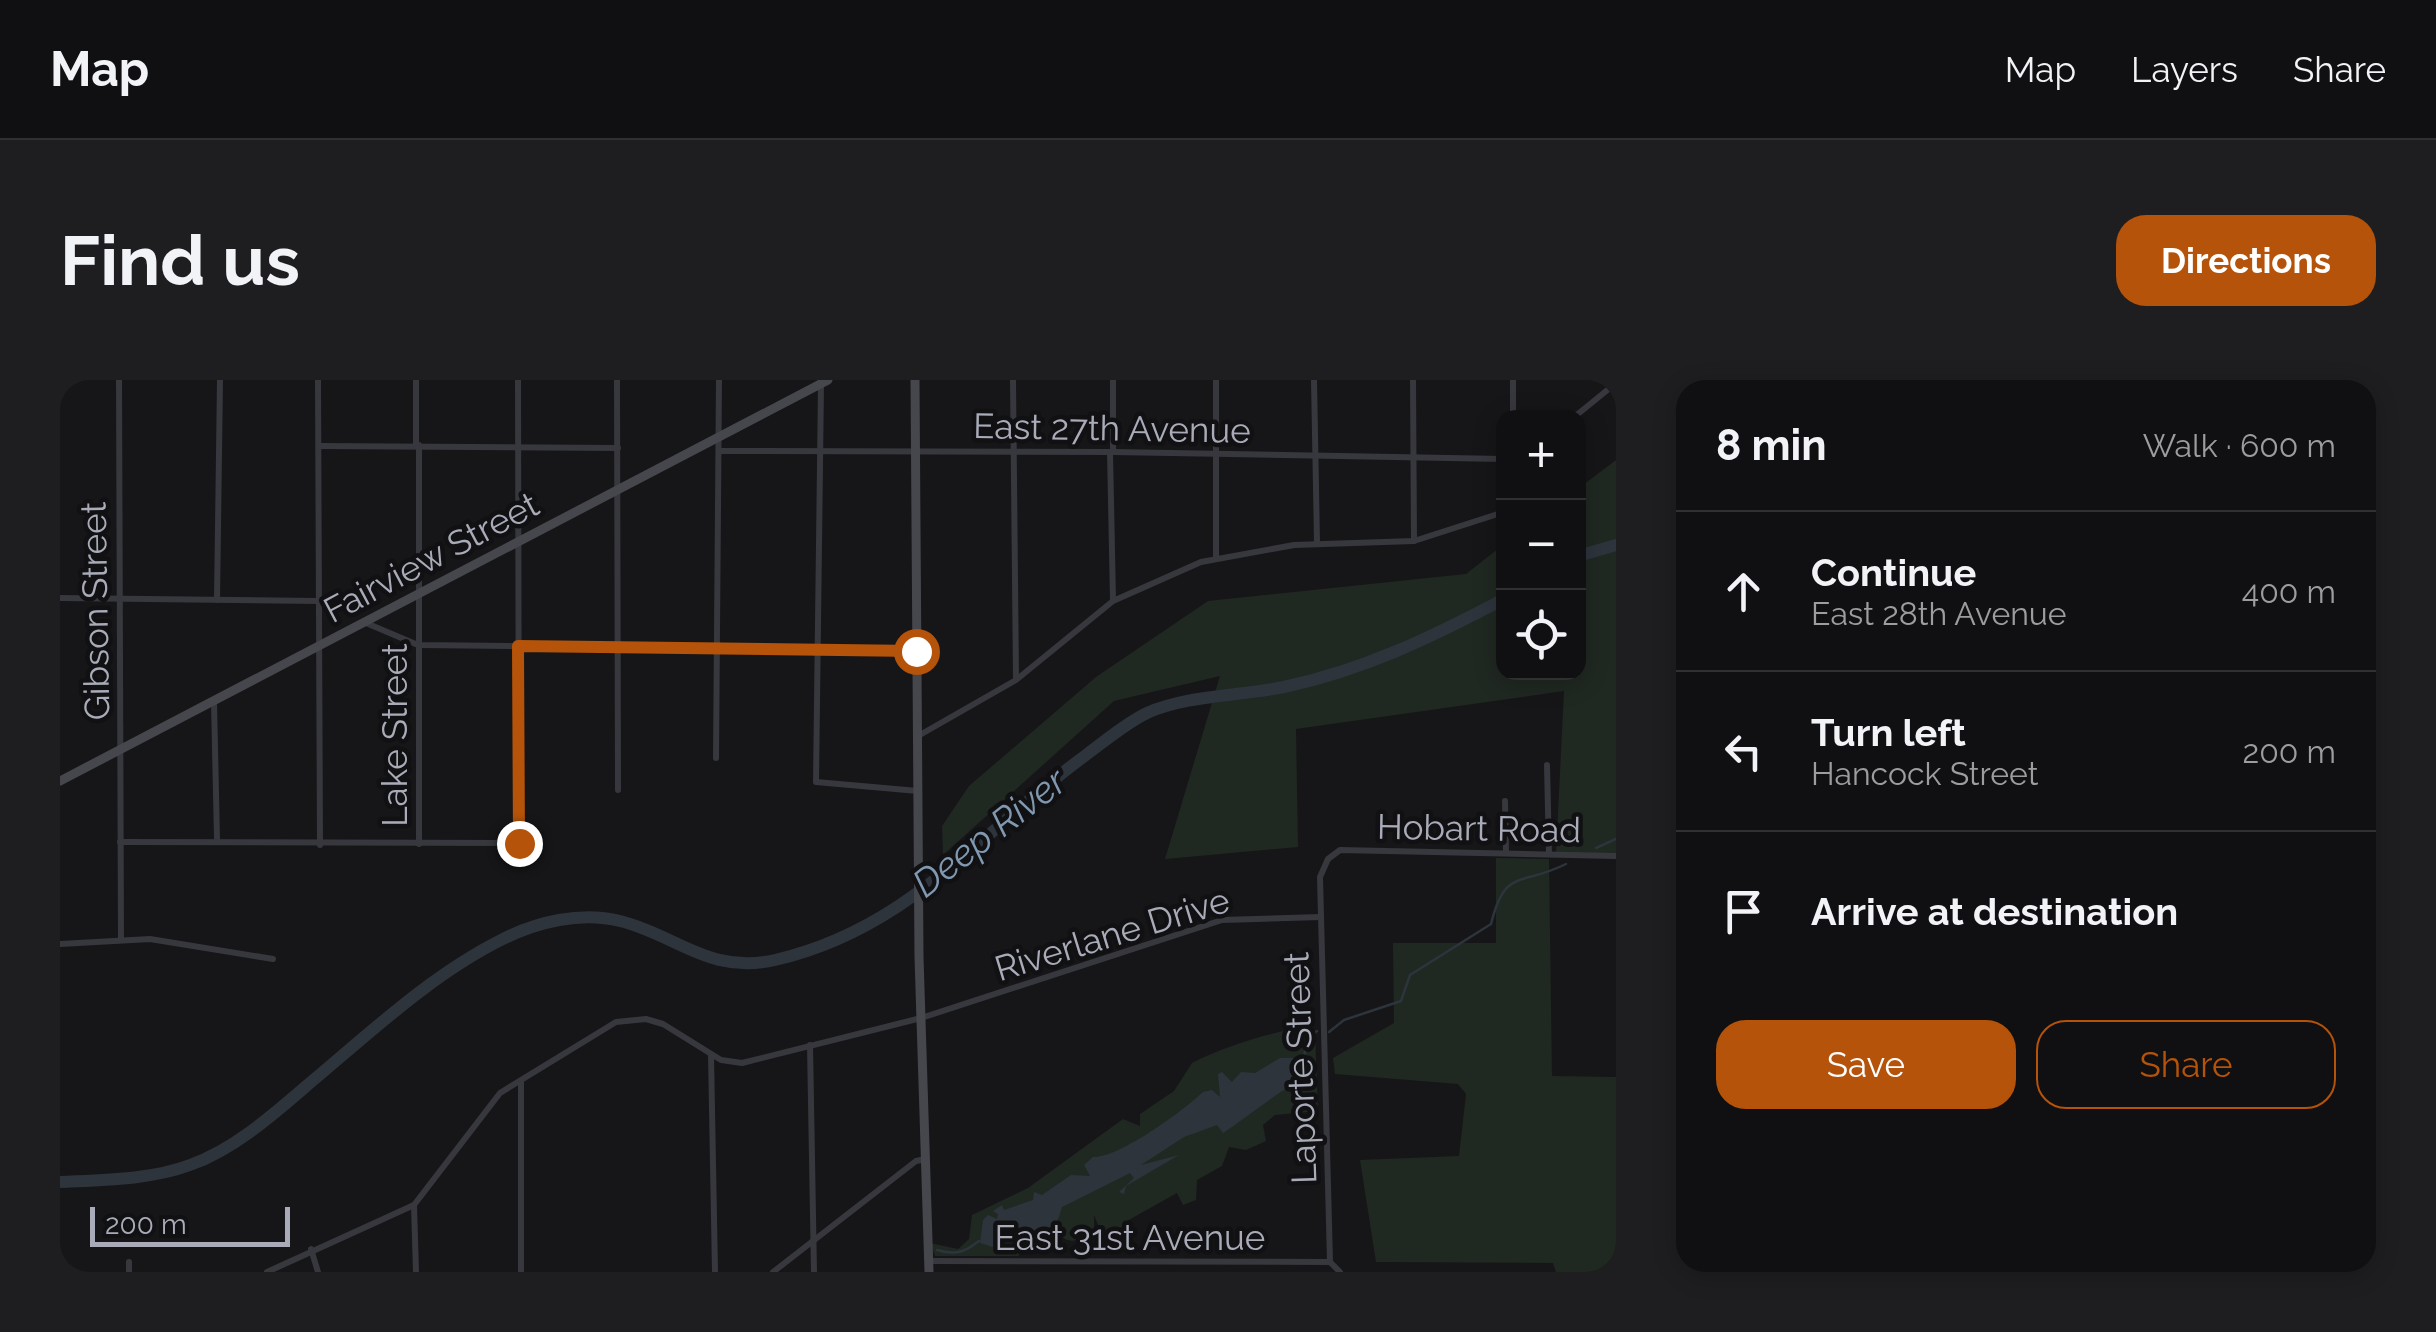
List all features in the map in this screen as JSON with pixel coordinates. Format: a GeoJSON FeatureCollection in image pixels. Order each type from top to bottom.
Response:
{"type":"FeatureCollection","features":[{"type":"Feature","properties":{"kind":"street","name":"Gibson Street"},"geometry":{"type":"LineString","coordinates":[[119,380],[121,938]]}},
{"type":"Feature","properties":{"kind":"street"},"geometry":{"type":"LineString","coordinates":[[217,600],[220,380]]}},
{"type":"Feature","properties":{"kind":"street"},"geometry":{"type":"LineString","coordinates":[[318,380],[320,845]]}},
{"type":"Feature","properties":{"kind":"street","name":"Lake Street"},"geometry":{"type":"LineString","coordinates":[[416,380],[419,844]]}},
{"type":"Feature","properties":{"kind":"street"},"geometry":{"type":"LineString","coordinates":[[120,842],[216,839],[320,845],[519,843],[518,380]]}},
{"type":"Feature","properties":{"kind":"street"},"geometry":{"type":"LineString","coordinates":[[618,380],[618,790]]}},
{"type":"Feature","properties":{"kind":"street"},"geometry":{"type":"LineString","coordinates":[[716,758],[719,380]]}},
{"type":"Feature","properties":{"kind":"street"},"geometry":{"type":"LineString","coordinates":[[915,380],[919,957],[929,1266]]}},
{"type":"Feature","properties":{"kind":"street"},"geometry":{"type":"LineString","coordinates":[[1013,380],[1016,680]]}},
{"type":"Feature","properties":{"kind":"street"},"geometry":{"type":"LineString","coordinates":[[1112,380],[1114,601]]}},
{"type":"Feature","properties":{"kind":"street"},"geometry":{"type":"LineString","coordinates":[[1216,380],[1216,559]]}},
{"type":"Feature","properties":{"kind":"street"},"geometry":{"type":"LineString","coordinates":[[1314,380],[1317,542]]}},
{"type":"Feature","properties":{"kind":"street"},"geometry":{"type":"LineString","coordinates":[[1414,380],[1414,541]]}},
{"type":"Feature","properties":{"kind":"street"},"geometry":{"type":"LineString","coordinates":[[1513,380],[1513,410]]}},
{"type":"Feature","properties":{"kind":"street"},"geometry":{"type":"LineString","coordinates":[[824,382],[817,451],[816,782],[918,791]]}},
{"type":"Feature","properties":{"kind":"street","name":"Fairview Street"},"geometry":{"type":"LineString","coordinates":[[60,781],[824,382]]}},
{"type":"Feature","properties":{"kind":"street"},"geometry":{"type":"LineString","coordinates":[[1582,410],[1613,383]]}},
{"type":"Feature","properties":{"kind":"street"},"geometry":{"type":"LineString","coordinates":[[319,446],[618,448]]}},
{"type":"Feature","properties":{"kind":"street","name":"East 27th Avenue"},"geometry":{"type":"LineString","coordinates":[[720,452],[1014,451],[1496,459]]}},
{"type":"Feature","properties":{"kind":"street"},"geometry":{"type":"LineString","coordinates":[[916,736],[1016,680],[1114,601],[1216,559],[1317,542],[1414,541],[1496,515]]}},
{"type":"Feature","properties":{"kind":"street"},"geometry":{"type":"LineString","coordinates":[[60,598],[319,600]]}},
{"type":"Feature","properties":{"kind":"street"},"geometry":{"type":"LineString","coordinates":[[366,622],[418,646],[916,651]]}},
{"type":"Feature","properties":{"kind":"street"},"geometry":{"type":"LineString","coordinates":[[214,702],[216,839]]}},
{"type":"Feature","properties":{"kind":"street"},"geometry":{"type":"LineString","coordinates":[[1548,765],[1549,854]]}},
{"type":"Feature","properties":{"kind":"street"},"geometry":{"type":"LineString","coordinates":[[1505,801],[1506,853]]}},
{"type":"Feature","properties":{"kind":"street","name":"Hobart Road"},"geometry":{"type":"LineString","coordinates":[[1340,850],[1616,856]]}},
{"type":"Feature","properties":{"kind":"street","name":"Laporte Street"},"geometry":{"type":"LineString","coordinates":[[1330,1262],[1320,877],[1328,860],[1340,850]]}},
{"type":"Feature","properties":{"kind":"street","name":"Riverlane Drive"},"geometry":{"type":"LineString","coordinates":[[711,1054],[730,1063],[742,1063],[921,1018],[1222,920],[1321,918]]}},
{"type":"Feature","properties":{"kind":"street"},"geometry":{"type":"LineString","coordinates":[[60,944],[121,938],[272,959]]}},
{"type":"Feature","properties":{"kind":"street"},"geometry":{"type":"LineString","coordinates":[[267,1272],[414,1204],[486,1106],[616,1022],[632,1019],[663,1024],[711,1054],[715,1272]]}},
{"type":"Feature","properties":{"kind":"street"},"geometry":{"type":"LineString","coordinates":[[810,1045],[814,1272]]}},
{"type":"Feature","properties":{"kind":"street"},"geometry":{"type":"LineString","coordinates":[[521,1080],[521,1272]]}},
{"type":"Feature","properties":{"kind":"street"},"geometry":{"type":"LineString","coordinates":[[772,1272],[916,1161],[926,1160]]}},
{"type":"Feature","properties":{"kind":"street"},"geometry":{"type":"LineString","coordinates":[[414,1204],[416,1272]]}},
{"type":"Feature","properties":{"kind":"street"},"geometry":{"type":"LineString","coordinates":[[311,1249],[318,1272]]}},
{"type":"Feature","properties":{"kind":"street"},"geometry":{"type":"LineString","coordinates":[[128,1262],[128,1272]]}},
{"type":"Feature","properties":{"kind":"street"},"geometry":{"type":"LineString","coordinates":[[1330,1262],[1340,1272]]}},
{"type":"Feature","properties":{"kind":"street","name":"East 31st Avenue"},"geometry":{"type":"LineString","coordinates":[[929,1266],[1330,1262]]}},
{"type":"Feature","properties":{"kind":"shaded area"},"geometry":{"type":"Polygon","coordinates":[[[1616,460],[1616,855],[1556,854],[1564,691],[1296,729],[1298,847],[1165,859],[1220,676],[1114,701],[943,855],[942,826],[969,786],[1096,677],[1208,601],[1466,574],[1496,550],[1496,680],[1586,680],[1586,483],[1616,460]]]}},
{"type":"Feature","properties":{"kind":"shaded area"},"geometry":{"type":"Polygon","coordinates":[[[1496,858],[1549,859],[1552,1076],[1616,1077],[1616,1272],[1556,1272],[1553,1263],[1376,1262],[1360,1160],[1459,1156],[1466,1094],[1458,1084],[1335,1074],[1333,1058],[1394,1023],[1393,943],[1496,943],[1496,858]]]}},
{"type":"Feature","properties":{"kind":"shaded area"},"geometry":{"type":"Polygon","coordinates":[[[1309,1026],[1315,1032],[1318,1111],[1275,1115],[1263,1125],[1266,1141],[1246,1150],[1229,1147],[1222,1166],[1197,1180],[1196,1200],[1183,1205],[1177,1193],[1127,1221],[1116,1247],[1107,1247],[1094,1215],[1094,1232],[1069,1240],[1055,1230],[1029,1243],[1018,1256],[935,1256],[930,1243],[958,1249],[969,1239],[972,1215],[1028,1188],[1123,1119],[1140,1126],[1140,1114],[1174,1091],[1192,1063],[1249,1040],[1309,1026]]]}},
{"type":"Feature","properties":{"kind":"shaded area"},"geometry":{"type":"Polygon","coordinates":[[[1280,1058],[1302,1058],[1305,1062],[1299,1082],[1223,1133],[1217,1125],[1184,1137],[1141,1165],[1179,1155],[1126,1186],[1124,1194],[1119,1192],[1134,1178],[1130,1173],[1062,1207],[1055,1229],[1019,1237],[1019,1247],[1012,1253],[980,1243],[983,1220],[988,1215],[997,1219],[998,1214],[993,1211],[1002,1205],[1004,1210],[1033,1200],[1034,1192],[1042,1195],[1071,1175],[1090,1176],[1084,1165],[1093,1157],[1134,1142],[1203,1092],[1212,1090],[1220,1097],[1218,1074],[1222,1072],[1232,1082],[1241,1072],[1255,1073],[1280,1058]]]}},
{"type":"Feature","properties":{"kind":"waterway","name":"Deep River"},"geometry":{"type":"LineString","coordinates":[[1586,554],[1616,545]]}},
{"type":"Feature","properties":{"kind":"waterway","name":"Deep River"},"geometry":{"type":"LineString","coordinates":[[60,1182],[159,1174],[223,1150],[269,1118],[426,987],[475,954],[529,928],[574,918],[605,918],[640,927],[712,958],[731,962],[775,960],[823,945],[866,926],[905,902],[1048,784],[1147,713],[1197,699],[1284,687],[1342,671],[1424,639],[1496,603]]}},
{"type":"Feature","properties":{"kind":"waterway"},"geometry":{"type":"LineString","coordinates":[[1596,848],[1616,839]]}},
{"type":"Feature","properties":{"kind":"waterway"},"geometry":{"type":"LineString","coordinates":[[1329,1032],[1344,1020],[1401,1001],[1410,975],[1491,924],[1496,906],[1509,886],[1566,864]]}},
{"type":"Feature","properties":{"kind":"waterway"},"geometry":{"type":"LineString","coordinates":[[1303,1060],[1308,1039],[1317,1031]]}},
{"type":"Feature","properties":{"kind":"waterway"},"geometry":{"type":"LineString","coordinates":[[937,1250],[961,1251],[979,1241]]}},
{"type":"Feature","properties":{"kind":"route"},"geometry":{"type":"LineString","coordinates":[[519,843],[518,646],[916,651]]}}]}
